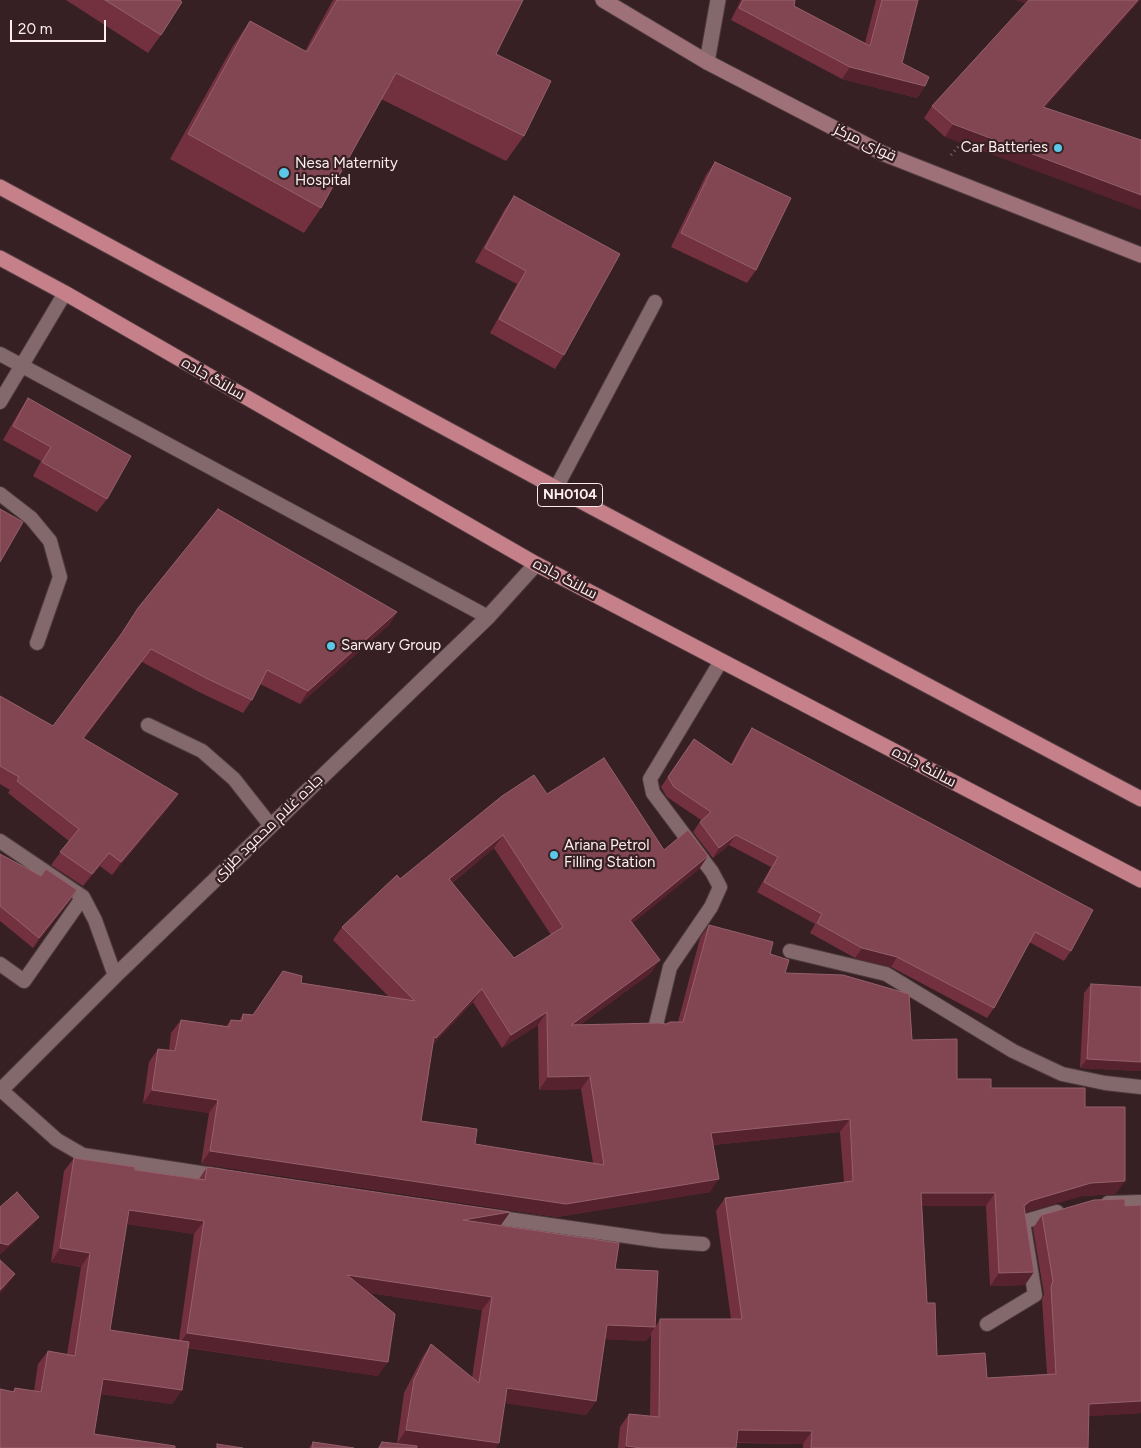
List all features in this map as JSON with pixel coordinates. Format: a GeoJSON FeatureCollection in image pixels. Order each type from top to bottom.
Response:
{"type":"FeatureCollection","features":[{"type":"Feature","properties":{"kind":"highway","name":"NH0104"},"geometry":{"type":"LineString","coordinates":[[0,187],[556,488],[1141,799]]}},
{"type":"Feature","properties":{"kind":"highway","name":"سالنگ جاده"},"geometry":{"type":"LineString","coordinates":[[0,258],[65,293],[536,564],[1141,880]]}},
{"type":"Feature","properties":{"kind":"main road","name":"قوای مرکز"},"geometry":{"type":"LineString","coordinates":[[603,0],[707,62],[882,153],[1141,255]]}},
{"type":"Feature","properties":{"kind":"street"},"geometry":{"type":"LineString","coordinates":[[707,62],[718,0]]}},
{"type":"Feature","properties":{"kind":"street","name":"جاده غلام‌ محمود طرزی"},"geometry":{"type":"LineString","coordinates":[[0,1090],[115,976],[488,617],[536,564]]}},
{"type":"Feature","properties":{"kind":"lane"},"geometry":{"type":"LineString","coordinates":[[0,402],[65,293]]}},
{"type":"Feature","properties":{"kind":"lane"},"geometry":{"type":"LineString","coordinates":[[556,488],[655,302]]}},
{"type":"Feature","properties":{"kind":"lane"},"geometry":{"type":"LineString","coordinates":[[0,354],[488,617]]}},
{"type":"Feature","properties":{"kind":"lane"},"geometry":{"type":"LineString","coordinates":[[0,494],[31,518],[50,541],[60,577],[37,643]]}},
{"type":"Feature","properties":{"kind":"lane"},"geometry":{"type":"LineString","coordinates":[[655,1029],[670,967],[711,907],[720,887],[712,872],[652,793],[650,779],[721,661]]}},
{"type":"Feature","properties":{"kind":"lane"},"geometry":{"type":"LineString","coordinates":[[148,725],[202,751],[234,779],[271,826]]}},
{"type":"Feature","properties":{"kind":"lane"},"geometry":{"type":"LineString","coordinates":[[0,841],[83,897],[95,920],[115,976]]}},
{"type":"Feature","properties":{"kind":"lane"},"geometry":{"type":"LineString","coordinates":[[0,964],[24,981],[83,897]]}},
{"type":"Feature","properties":{"kind":"lane"},"geometry":{"type":"LineString","coordinates":[[790,951],[886,974],[1013,1051],[1062,1074],[1105,1083],[1141,1087]]}},
{"type":"Feature","properties":{"kind":"lane"},"geometry":{"type":"LineString","coordinates":[[0,1090],[57,1140],[83,1155],[233,1178]]}},
{"type":"Feature","properties":{"kind":"lane"},"geometry":{"type":"LineString","coordinates":[[1094,1204],[1141,1202]]}},
{"type":"Feature","properties":{"kind":"lane"},"geometry":{"type":"LineString","coordinates":[[986,1324],[1035,1295],[1023,1222],[1067,1209]]}},
{"type":"Feature","properties":{"kind":"lane"},"geometry":{"type":"LineString","coordinates":[[476,1214],[661,1241],[704,1244]]}},
{"type":"Feature","properties":{"kind":"path"},"geometry":{"type":"LineString","coordinates":[[935,174],[967,136]]}},
{"type":"Feature","properties":{"kind":"building"},"geometry":{"type":"Polygon","coordinates":[[[105,0],[180,0],[182,2],[161,35],[105,0]]]}},
{"type":"Feature","properties":{"kind":"building"},"geometry":{"type":"Polygon","coordinates":[[[337,0],[523,0],[496,54],[551,81],[524,136],[396,73],[321,208],[188,134],[250,21],[307,52],[337,0]]]}},
{"type":"Feature","properties":{"kind":"building"},"geometry":{"type":"Polygon","coordinates":[[[743,0],[795,0],[794,6],[870,46],[882,0],[918,0],[902,63],[929,77],[925,86],[850,67],[739,8],[743,0]]]}},
{"type":"Feature","properties":{"kind":"building"},"geometry":{"type":"Polygon","coordinates":[[[1029,0],[1138,0],[1043,107],[1141,140],[1141,195],[953,124],[932,106],[1029,0]]]}},
{"type":"Feature","properties":{"kind":"building"},"geometry":{"type":"Polygon","coordinates":[[[715,162],[791,198],[756,270],[681,233],[715,162]]]}},
{"type":"Feature","properties":{"kind":"building"},"geometry":{"type":"Polygon","coordinates":[[[514,196],[620,254],[564,355],[499,319],[526,271],[485,248],[514,196]]]}},
{"type":"Feature","properties":{"kind":"building"},"geometry":{"type":"Polygon","coordinates":[[[28,398],[131,456],[107,499],[42,462],[51,447],[13,426],[28,398]]]}},
{"type":"Feature","properties":{"kind":"building"},"geometry":{"type":"Polygon","coordinates":[[[0,509],[23,522],[0,562],[0,509]]]}},
{"type":"Feature","properties":{"kind":"building"},"geometry":{"type":"Polygon","coordinates":[[[218,509],[397,612],[308,691],[267,670],[252,700],[151,649],[83,738],[178,794],[121,862],[109,853],[92,874],[60,852],[79,829],[17,781],[19,777],[0,766],[0,696],[53,726],[122,633],[138,608],[218,509]]]}},
{"type":"Feature","properties":{"kind":"building"},"geometry":{"type":"Polygon","coordinates":[[[752,728],[1093,910],[1071,951],[1035,932],[994,1008],[897,957],[862,948],[817,923],[822,914],[764,882],[778,857],[736,835],[719,848],[700,822],[711,812],[674,787],[668,777],[694,739],[732,765],[752,728]]]}},
{"type":"Feature","properties":{"kind":"building"},"geometry":{"type":"Polygon","coordinates":[[[604,758],[664,850],[688,830],[708,856],[630,920],[660,960],[571,1025],[666,1024],[670,1022],[683,1022],[709,925],[773,942],[770,954],[789,960],[785,973],[843,975],[909,994],[912,1040],[957,1039],[957,1079],[991,1079],[991,1088],[1085,1088],[1085,1107],[1125,1107],[1125,1181],[1091,1183],[1030,1201],[1024,1206],[1034,1272],[999,1273],[995,1193],[921,1193],[927,1303],[935,1303],[937,1356],[985,1353],[987,1378],[1056,1374],[1051,1287],[1053,1281],[1042,1215],[1094,1200],[1125,1199],[1125,1206],[1141,1205],[1141,1401],[1089,1404],[1088,1448],[811,1448],[812,1431],[738,1430],[736,1448],[642,1448],[626,1446],[629,1414],[659,1417],[660,1319],[742,1319],[725,1198],[853,1181],[850,1119],[711,1133],[719,1179],[566,1204],[210,1151],[218,1100],[152,1090],[158,1049],[175,1051],[181,1020],[229,1027],[231,1020],[242,1021],[243,1014],[253,1015],[283,971],[302,976],[301,983],[415,1001],[342,927],[397,875],[400,879],[502,796],[534,775],[547,794],[604,758]],[[503,835],[449,879],[514,958],[563,927],[503,835]],[[482,989],[436,1038],[434,1037],[421,1121],[477,1129],[475,1144],[604,1165],[590,1076],[548,1077],[547,1012],[511,1035],[482,989]]]}},
{"type":"Feature","properties":{"kind":"building"},"geometry":{"type":"Polygon","coordinates":[[[0,854],[41,876],[46,869],[77,890],[39,938],[0,906],[0,854]]]}},
{"type":"Feature","properties":{"kind":"building"},"geometry":{"type":"Polygon","coordinates":[[[1091,984],[1141,987],[1141,1062],[1087,1059],[1091,984]]]}},
{"type":"Feature","properties":{"kind":"building"},"geometry":{"type":"Polygon","coordinates":[[[74,1158],[135,1167],[135,1170],[205,1180],[207,1167],[510,1212],[463,1220],[619,1243],[615,1269],[658,1271],[655,1327],[607,1325],[596,1401],[507,1388],[499,1443],[406,1430],[414,1380],[431,1344],[479,1383],[492,1297],[347,1275],[395,1314],[388,1362],[187,1333],[204,1221],[129,1210],[110,1330],[189,1342],[182,1390],[103,1379],[94,1434],[175,1446],[175,1448],[0,1448],[0,1389],[14,1392],[15,1388],[41,1392],[48,1351],[75,1356],[90,1253],[60,1248],[74,1158]]]}},
{"type":"Feature","properties":{"kind":"building"},"geometry":{"type":"Polygon","coordinates":[[[17,1192],[39,1217],[8,1245],[0,1243],[0,1207],[17,1192]]]}},
{"type":"Feature","properties":{"kind":"building"},"geometry":{"type":"Polygon","coordinates":[[[0,1260],[15,1274],[0,1290],[0,1260]]]}},
{"type":"Feature","properties":{"kind":"building"},"geometry":{"type":"Polygon","coordinates":[[[313,1442],[354,1448],[312,1448],[313,1442]]]}},
{"type":"Feature","properties":{"kind":"building"},"geometry":{"type":"Polygon","coordinates":[[[382,1442],[417,1446],[417,1448],[379,1448],[382,1442]]]}},
{"type":"Feature","properties":{"kind":"building"},"geometry":{"type":"Polygon","coordinates":[[[217,1444],[243,1448],[217,1448],[217,1444]]]}},
{"type":"Feature","properties":{"kind":"place","name":"Car Batteries"},"geometry":{"type":"Point","coordinates":[1058,148]}},
{"type":"Feature","properties":{"kind":"place","name":"Nesa Maternity Hospital"},"geometry":{"type":"Point","coordinates":[284,173]}},
{"type":"Feature","properties":{"kind":"place","name":"Sarwary Group"},"geometry":{"type":"Point","coordinates":[331,646]}},
{"type":"Feature","properties":{"kind":"place","name":"Ariana Petrol Filling Station"},"geometry":{"type":"Point","coordinates":[554,855]}}]}
